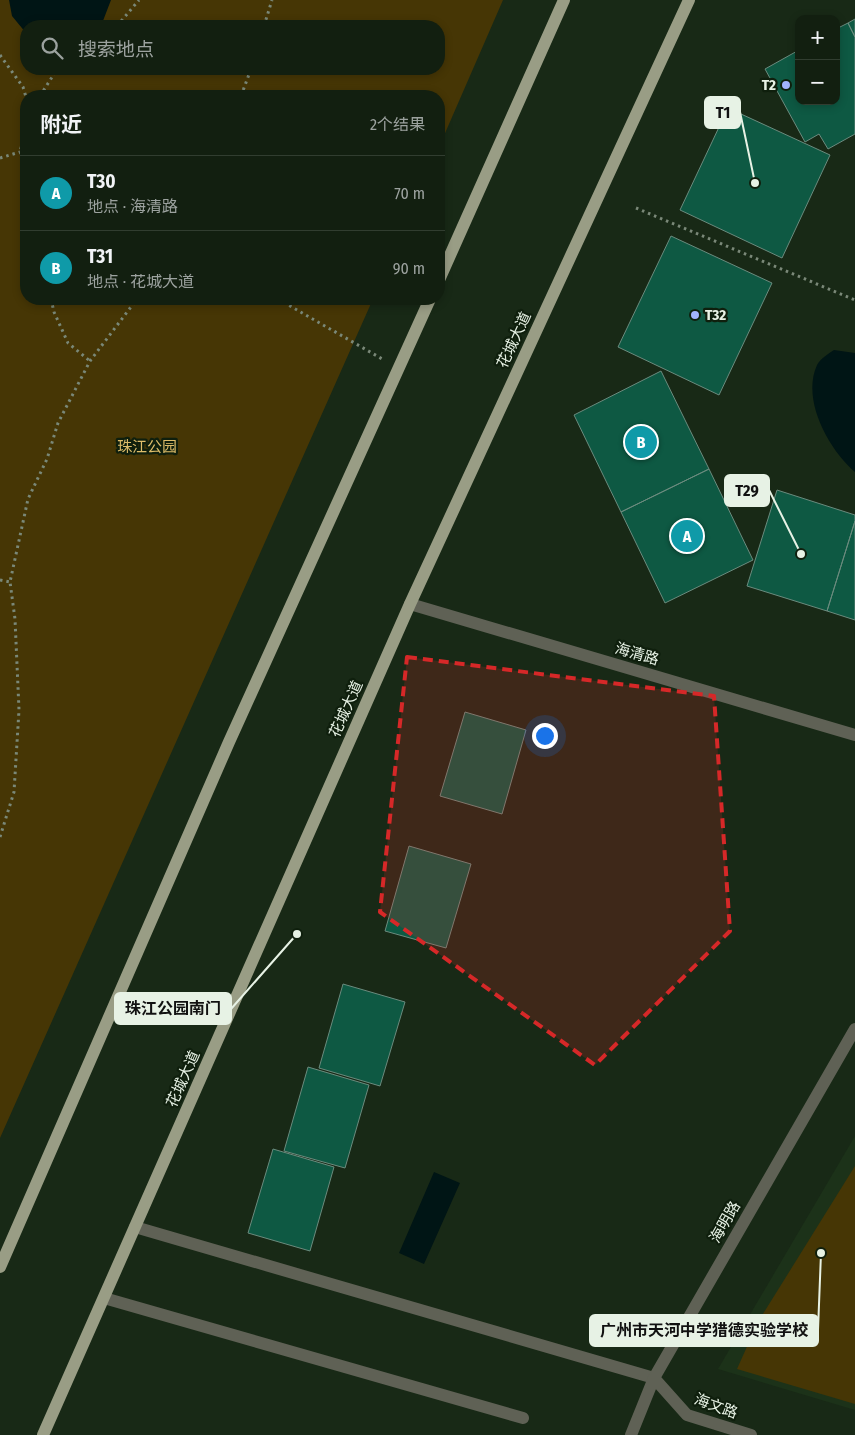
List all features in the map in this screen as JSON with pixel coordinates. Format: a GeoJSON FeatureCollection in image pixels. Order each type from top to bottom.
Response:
{"type":"FeatureCollection","features":[{"type":"Feature","properties":{"kind":"main road"},"geometry":{"type":"LineString","coordinates":[[445,267],[564,0]]}},
{"type":"Feature","properties":{"kind":"main road","name":"花城大道"},"geometry":{"type":"LineString","coordinates":[[43,1435],[410,604],[689,0]]}},
{"type":"Feature","properties":{"kind":"main road"},"geometry":{"type":"LineString","coordinates":[[0,1267],[221,760],[427,305]]}},
{"type":"Feature","properties":{"kind":"street","name":"海清路"},"geometry":{"type":"LineString","coordinates":[[410,604],[855,735]]}},
{"type":"Feature","properties":{"kind":"street","name":"海明路"},"geometry":{"type":"LineString","coordinates":[[632,1435],[654,1378],[855,1029]]}},
{"type":"Feature","properties":{"kind":"street"},"geometry":{"type":"LineString","coordinates":[[135,1227],[654,1378]]}},
{"type":"Feature","properties":{"kind":"street"},"geometry":{"type":"LineString","coordinates":[[104,1298],[523,1418]]}},
{"type":"Feature","properties":{"kind":"street","name":"海文路"},"geometry":{"type":"LineString","coordinates":[[654,1378],[687,1415],[751,1435]]}},
{"type":"Feature","properties":{"kind":"path"},"geometry":{"type":"LineString","coordinates":[[122,20],[138,0]]}},
{"type":"Feature","properties":{"kind":"path"},"geometry":{"type":"LineString","coordinates":[[266,20],[272,0]]}},
{"type":"Feature","properties":{"kind":"path"},"geometry":{"type":"LineString","coordinates":[[0,55],[24,90]]}},
{"type":"Feature","properties":{"kind":"path"},"geometry":{"type":"LineString","coordinates":[[44,90],[53,75]]}},
{"type":"Feature","properties":{"kind":"path"},"geometry":{"type":"LineString","coordinates":[[243,90],[249,75]]}},
{"type":"Feature","properties":{"kind":"path"},"geometry":{"type":"LineString","coordinates":[[0,158],[20,152]]}},
{"type":"Feature","properties":{"kind":"path"},"geometry":{"type":"LineString","coordinates":[[636,208],[855,300]]}},
{"type":"Feature","properties":{"kind":"path"},"geometry":{"type":"LineString","coordinates":[[53,305],[54,312],[68,343],[90,361]]}},
{"type":"Feature","properties":{"kind":"path"},"geometry":{"type":"LineString","coordinates":[[0,837],[14,792],[20,710],[15,620],[10,582],[28,499],[47,459],[58,423],[90,361],[132,305]]}},
{"type":"Feature","properties":{"kind":"path"},"geometry":{"type":"LineString","coordinates":[[288,305],[399,369]]}},
{"type":"Feature","properties":{"kind":"path"},"geometry":{"type":"LineString","coordinates":[[0,580],[10,582]]}},
{"type":"Feature","properties":{"kind":"highlighted area"},"geometry":{"type":"Polygon","coordinates":[[[407,657],[714,696],[730,931],[595,1065],[380,912],[407,657]]]}},
{"type":"Feature","properties":{"kind":"shaded area"},"geometry":{"type":"Polygon","coordinates":[[[9,0],[111,0],[103,20],[20,20],[20,26],[12,16],[9,0]]]}},
{"type":"Feature","properties":{"kind":"shaded area"},"geometry":{"type":"Polygon","coordinates":[[[834,350],[855,353],[855,472],[845,463],[827,438],[815,408],[813,379],[817,365],[834,350]]]}},
{"type":"Feature","properties":{"kind":"shaded area"},"geometry":{"type":"Polygon","coordinates":[[[855,1136],[855,1410],[718,1369],[855,1136]]]}},
{"type":"Feature","properties":{"kind":"shaded area"},"geometry":{"type":"Polygon","coordinates":[[[434,1172],[460,1183],[424,1264],[399,1253],[434,1172]]]}},
{"type":"Feature","properties":{"kind":"green space","name":"珠江公园"},"geometry":{"type":"Polygon","coordinates":[[[0,0],[503,0],[445,133],[445,90],[20,90],[20,305],[370,305],[0,1138],[0,0]]]}},
{"type":"Feature","properties":{"kind":"green space"},"geometry":{"type":"Polygon","coordinates":[[[855,1166],[855,1404],[737,1369],[758,1322],[855,1166]]]}},
{"type":"Feature","properties":{"kind":"building"},"geometry":{"type":"Polygon","coordinates":[[[855,19],[855,37],[848,23],[855,19]]]}},
{"type":"Feature","properties":{"kind":"building","name":"T2"},"geometry":{"type":"Polygon","coordinates":[[[848,23],[855,37],[855,134],[828,149],[819,134],[805,142],[765,69],[795,52],[795,105],[840,105],[840,27],[848,23]]]}},
{"type":"Feature","properties":{"kind":"building"},"geometry":{"type":"Polygon","coordinates":[[[728,108],[830,155],[782,258],[680,210],[728,108]]]}},
{"type":"Feature","properties":{"kind":"building","name":"T32"},"geometry":{"type":"Polygon","coordinates":[[[671,236],[772,283],[719,395],[618,347],[671,236]]]}},
{"type":"Feature","properties":{"kind":"building"},"geometry":{"type":"Polygon","coordinates":[[[661,371],[709,469],[621,512],[574,415],[661,371]]]}},
{"type":"Feature","properties":{"kind":"building"},"geometry":{"type":"Polygon","coordinates":[[[709,469],[753,560],[665,603],[621,512],[709,469]]]}},
{"type":"Feature","properties":{"kind":"building"},"geometry":{"type":"Polygon","coordinates":[[[777,490],[855,515],[855,521],[827,611],[747,586],[777,490]]]}},
{"type":"Feature","properties":{"kind":"building"},"geometry":{"type":"Polygon","coordinates":[[[855,521],[855,620],[827,611],[855,521]]]}},
{"type":"Feature","properties":{"kind":"building"},"geometry":{"type":"Polygon","coordinates":[[[465,712],[526,730],[502,814],[440,796],[465,712]]]}},
{"type":"Feature","properties":{"kind":"building"},"geometry":{"type":"Polygon","coordinates":[[[409,846],[471,864],[446,948],[385,931],[409,846]]]}},
{"type":"Feature","properties":{"kind":"building"},"geometry":{"type":"Polygon","coordinates":[[[343,984],[405,1002],[380,1086],[319,1068],[343,984]]]}},
{"type":"Feature","properties":{"kind":"building"},"geometry":{"type":"Polygon","coordinates":[[[308,1067],[369,1085],[345,1168],[284,1151],[308,1067]]]}},
{"type":"Feature","properties":{"kind":"building"},"geometry":{"type":"Polygon","coordinates":[[[273,1149],[334,1167],[310,1251],[248,1233],[273,1149]]]}},
{"type":"Feature","properties":{"kind":"place","name":"T2"},"geometry":{"type":"Point","coordinates":[786,85]}},
{"type":"Feature","properties":{"kind":"place","name":"T1"},"geometry":{"type":"Point","coordinates":[755,183]}},
{"type":"Feature","properties":{"kind":"place","name":"T32"},"geometry":{"type":"Point","coordinates":[695,315]}},
{"type":"Feature","properties":{"kind":"place","name":"T31"},"geometry":{"type":"Point","coordinates":[641,442]}},
{"type":"Feature","properties":{"kind":"place","name":"T30"},"geometry":{"type":"Point","coordinates":[687,536]}},
{"type":"Feature","properties":{"kind":"place","name":"T29"},"geometry":{"type":"Point","coordinates":[801,554]}},
{"type":"Feature","properties":{"kind":"place","name":"珠江公园南门"},"geometry":{"type":"Point","coordinates":[297,934]}},
{"type":"Feature","properties":{"kind":"place","name":"广州市天河中学猎德实验学校"},"geometry":{"type":"Point","coordinates":[821,1253]}}]}
